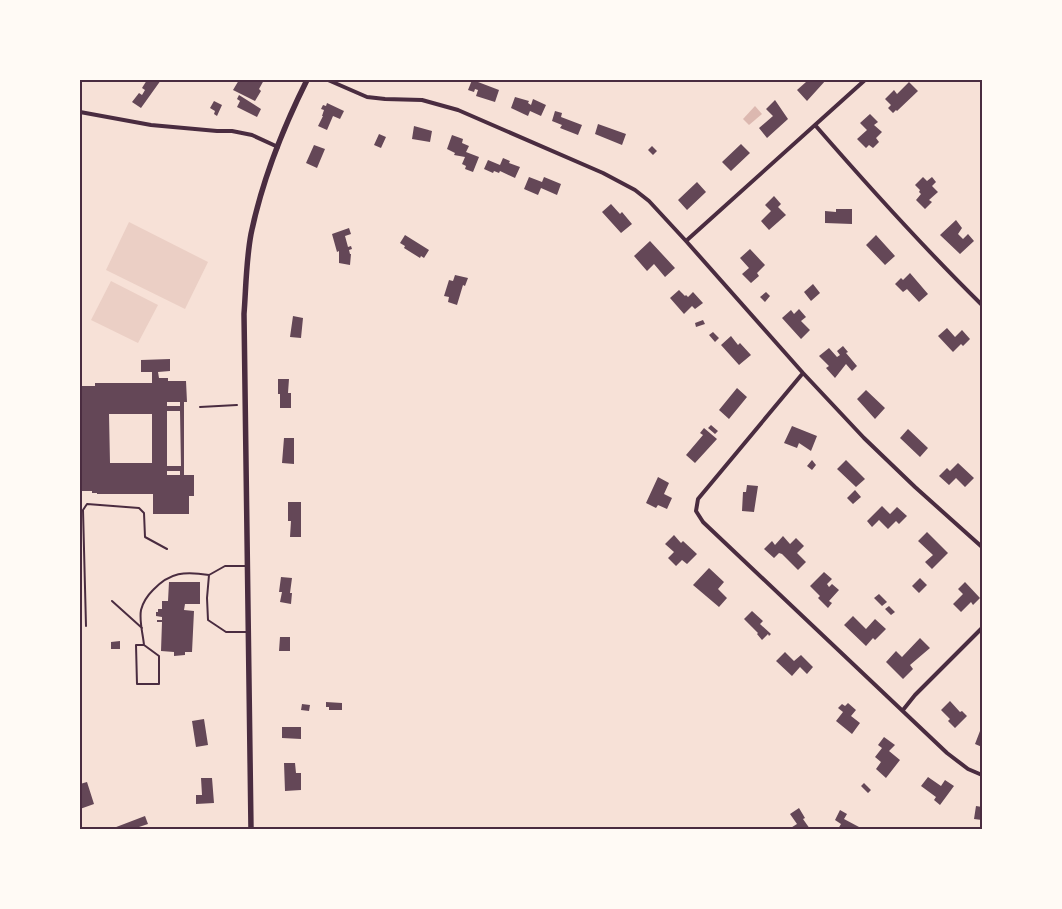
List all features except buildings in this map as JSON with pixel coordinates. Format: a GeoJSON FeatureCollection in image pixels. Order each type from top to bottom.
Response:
{"type":"FeatureCollection","features":[{"type":"Feature","properties":{"kind":"main road"},"geometry":{"type":"LineString","coordinates":[[251,829],[244,314],[246,273],[251,236],[258,206],[278,147],[307,80]]}},
{"type":"Feature","properties":{"kind":"street"},"geometry":{"type":"LineString","coordinates":[[328,80],[367,97],[422,100],[458,110],[602,173],[640,194],[686,241],[803,373],[870,444],[982,547]]}},
{"type":"Feature","properties":{"kind":"street"},"geometry":{"type":"LineString","coordinates":[[686,241],[866,80]]}},
{"type":"Feature","properties":{"kind":"street"},"geometry":{"type":"LineString","coordinates":[[80,112],[152,125],[232,131],[252,135],[278,147]]}},
{"type":"Feature","properties":{"kind":"street"},"geometry":{"type":"LineString","coordinates":[[815,125],[878,198],[937,261],[982,305]]}},
{"type":"Feature","properties":{"kind":"street"},"geometry":{"type":"LineString","coordinates":[[803,373],[698,499],[696,511],[702,522],[947,753],[968,769],[982,775]]}},
{"type":"Feature","properties":{"kind":"street"},"geometry":{"type":"LineString","coordinates":[[903,710],[915,695],[982,628]]}},
{"type":"Feature","properties":{"kind":"lane"},"geometry":{"type":"LineString","coordinates":[[86,626],[83,510],[87,504],[139,508],[144,512],[145,536],[167,548]]}},
{"type":"Feature","properties":{"kind":"lane"},"geometry":{"type":"LineString","coordinates":[[144,645],[136,646],[137,684],[159,684],[159,656],[144,645],[141,612],[146,597],[162,580],[175,574],[193,572],[209,575],[225,566],[247,566]]}},
{"type":"Feature","properties":{"kind":"lane"},"geometry":{"type":"LineString","coordinates":[[209,575],[208,620],[226,632],[247,632]]}},
{"type":"Feature","properties":{"kind":"lane"},"geometry":{"type":"LineString","coordinates":[[112,601],[142,628]]}},
{"type":"Feature","properties":{"kind":"path"},"geometry":{"type":"LineString","coordinates":[[200,407],[245,404]]}},
{"type":"Feature","properties":{"kind":"shaded area"},"geometry":{"type":"Polygon","coordinates":[[[755,106],[762,114],[749,125],[743,119],[755,106]]]}},
{"type":"Feature","properties":{"kind":"shaded area"},"geometry":{"type":"Polygon","coordinates":[[[129,222],[208,262],[185,309],[106,270],[129,222]]]}},
{"type":"Feature","properties":{"kind":"shaded area"},"geometry":{"type":"Polygon","coordinates":[[[111,281],[158,305],[138,343],[91,320],[111,281]]]}}]}
